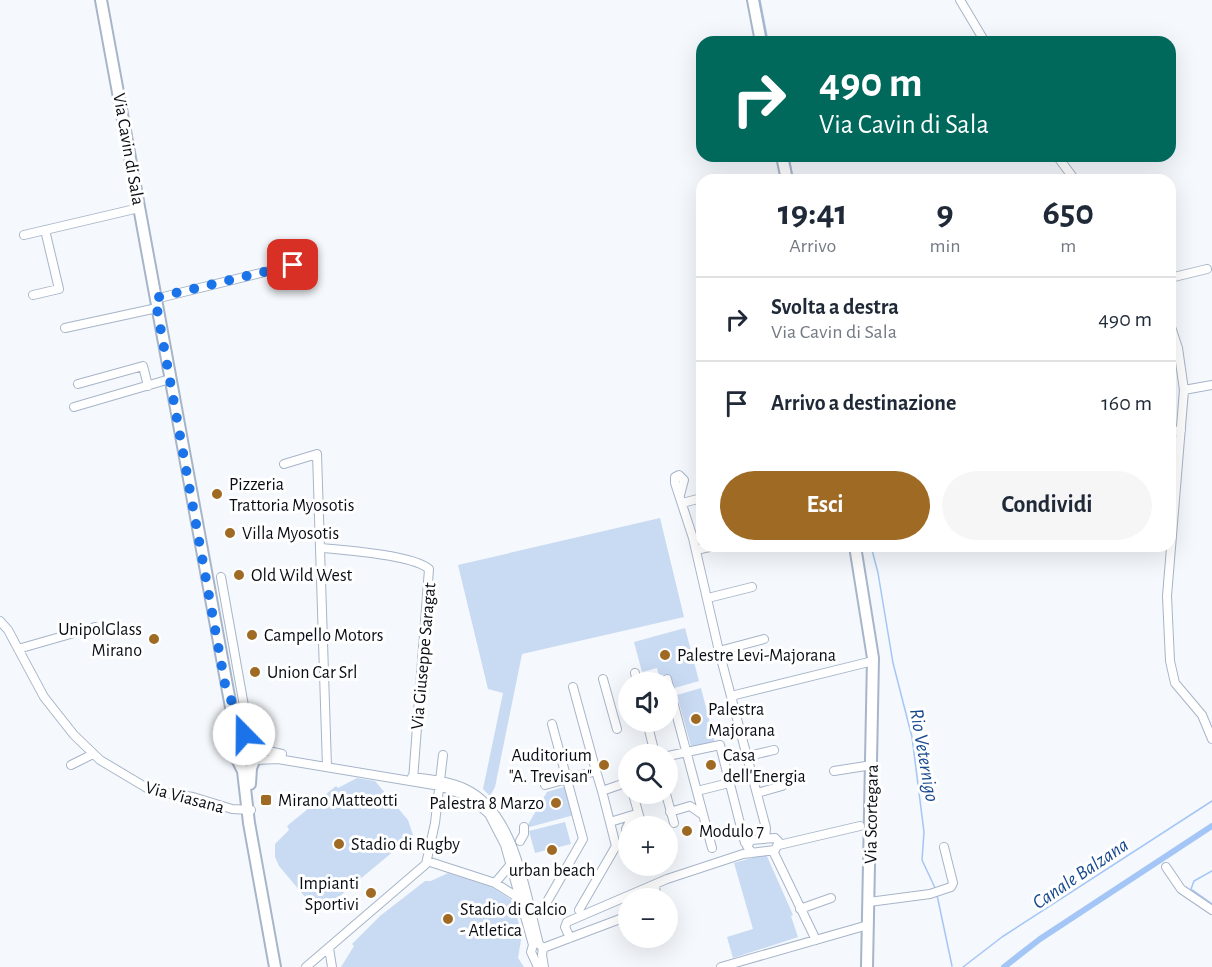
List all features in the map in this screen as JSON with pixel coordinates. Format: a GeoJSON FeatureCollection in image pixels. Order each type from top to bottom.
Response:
{"type":"FeatureCollection","features":[{"type":"Feature","properties":{"kind":"main road","name":"Via Cavin di Sala"},"geometry":{"type":"LineString","coordinates":[[101,0],[237,748]]}},
{"type":"Feature","properties":{"kind":"main road"},"geometry":{"type":"LineString","coordinates":[[753,0],[760,36]]}},
{"type":"Feature","properties":{"kind":"main road","name":"Via Scortegara"},"geometry":{"type":"LineString","coordinates":[[856,552],[873,662],[867,967]]}},
{"type":"Feature","properties":{"kind":"main road","name":"Via Cavin di Sala"},"geometry":{"type":"LineString","coordinates":[[225,684],[238,723],[252,746]]}},
{"type":"Feature","properties":{"kind":"main road"},"geometry":{"type":"LineString","coordinates":[[249,810],[250,777],[254,762],[252,746],[242,744],[237,748],[236,758],[240,764],[249,810],[275,967]]}},
{"type":"Feature","properties":{"kind":"main road"},"geometry":{"type":"LineString","coordinates":[[240,764],[254,762]]}},
{"type":"Feature","properties":{"kind":"street"},"geometry":{"type":"LineString","coordinates":[[960,0],[981,36]]}},
{"type":"Feature","properties":{"kind":"street"},"geometry":{"type":"LineString","coordinates":[[24,235],[139,208]]}},
{"type":"Feature","properties":{"kind":"street"},"geometry":{"type":"LineString","coordinates":[[33,295],[59,289],[45,230]]}},
{"type":"Feature","properties":{"kind":"street"},"geometry":{"type":"LineString","coordinates":[[65,328],[293,265]]}},
{"type":"Feature","properties":{"kind":"street"},"geometry":{"type":"LineString","coordinates":[[1176,277],[1207,270]]}},
{"type":"Feature","properties":{"kind":"street"},"geometry":{"type":"LineString","coordinates":[[1176,342],[1184,390],[1176,468]]}},
{"type":"Feature","properties":{"kind":"street"},"geometry":{"type":"LineString","coordinates":[[78,384],[143,366],[148,386]]}},
{"type":"Feature","properties":{"kind":"street"},"geometry":{"type":"LineString","coordinates":[[74,407],[170,379]]}},
{"type":"Feature","properties":{"kind":"street"},"geometry":{"type":"LineString","coordinates":[[1184,390],[1212,385]]}},
{"type":"Feature","properties":{"kind":"street"},"geometry":{"type":"LineString","coordinates":[[1176,431],[1181,430]]}},
{"type":"Feature","properties":{"kind":"street"},"geometry":{"type":"LineString","coordinates":[[284,464],[317,454],[322,548],[327,765]]}},
{"type":"Feature","properties":{"kind":"street"},"geometry":{"type":"LineString","coordinates":[[680,495],[696,550]]}},
{"type":"Feature","properties":{"kind":"street"},"geometry":{"type":"LineString","coordinates":[[682,503],[696,500]]}},
{"type":"Feature","properties":{"kind":"street","name":"Via Giuseppe Saragat"},"geometry":{"type":"LineString","coordinates":[[322,548],[401,559],[429,569],[413,779]]}},
{"type":"Feature","properties":{"kind":"street"},"geometry":{"type":"LineString","coordinates":[[696,552],[719,651],[769,838]]}},
{"type":"Feature","properties":{"kind":"street"},"geometry":{"type":"LineString","coordinates":[[1170,552],[1167,596],[1170,661],[1176,683],[1202,715],[1212,739]]}},
{"type":"Feature","properties":{"kind":"street"},"geometry":{"type":"LineString","coordinates":[[221,577],[244,704],[238,723]]}},
{"type":"Feature","properties":{"kind":"street"},"geometry":{"type":"LineString","coordinates":[[708,598],[752,587]]}},
{"type":"Feature","properties":{"kind":"street","name":"Via Viasana"},"geometry":{"type":"LineString","coordinates":[[0,621],[44,697],[74,735],[93,754],[121,775],[152,791],[193,797],[232,809],[249,810]]}},
{"type":"Feature","properties":{"kind":"street"},"geometry":{"type":"LineString","coordinates":[[18,649],[95,627]]}},
{"type":"Feature","properties":{"kind":"street"},"geometry":{"type":"LineString","coordinates":[[719,651],[764,639]]}},
{"type":"Feature","properties":{"kind":"street"},"geometry":{"type":"LineString","coordinates":[[731,696],[873,662]]}},
{"type":"Feature","properties":{"kind":"street"},"geometry":{"type":"LineString","coordinates":[[603,679],[617,729]]}},
{"type":"Feature","properties":{"kind":"street"},"geometry":{"type":"LineString","coordinates":[[573,687],[616,846],[579,910]]}},
{"type":"Feature","properties":{"kind":"street"},"geometry":{"type":"LineString","coordinates":[[678,721],[712,848]]}},
{"type":"Feature","properties":{"kind":"street"},"geometry":{"type":"LineString","coordinates":[[539,909],[544,907],[582,839],[552,723]]}},
{"type":"Feature","properties":{"kind":"street"},"geometry":{"type":"LineString","coordinates":[[678,753],[720,745],[745,843],[749,847],[776,848],[860,826]]}},
{"type":"Feature","properties":{"kind":"street"},"geometry":{"type":"LineString","coordinates":[[252,746],[327,765]]}},
{"type":"Feature","properties":{"kind":"street"},"geometry":{"type":"LineString","coordinates":[[748,756],[774,750]]}},
{"type":"Feature","properties":{"kind":"street"},"geometry":{"type":"LineString","coordinates":[[70,765],[93,754]]}},
{"type":"Feature","properties":{"kind":"street"},"geometry":{"type":"LineString","coordinates":[[306,967],[424,868],[440,784],[443,755]]}},
{"type":"Feature","properties":{"kind":"street"},"geometry":{"type":"LineString","coordinates":[[254,762],[275,758],[327,765],[440,784],[476,795],[486,803],[498,819],[518,864],[539,950],[538,967]]}},
{"type":"Feature","properties":{"kind":"street"},"geometry":{"type":"LineString","coordinates":[[834,771],[872,765]]}},
{"type":"Feature","properties":{"kind":"street"},"geometry":{"type":"LineString","coordinates":[[545,785],[596,771]]}},
{"type":"Feature","properties":{"kind":"street"},"geometry":{"type":"LineString","coordinates":[[697,791],[729,783]]}},
{"type":"Feature","properties":{"kind":"street"},"geometry":{"type":"LineString","coordinates":[[440,784],[471,798],[485,809],[500,834],[544,967]]}},
{"type":"Feature","properties":{"kind":"street"},"geometry":{"type":"LineString","coordinates":[[602,791],[618,785]]}},
{"type":"Feature","properties":{"kind":"street"},"geometry":{"type":"LineString","coordinates":[[757,793],[782,786]]}},
{"type":"Feature","properties":{"kind":"street"},"geometry":{"type":"LineString","coordinates":[[668,804],[671,816]]}},
{"type":"Feature","properties":{"kind":"street"},"geometry":{"type":"LineString","coordinates":[[670,812],[690,807],[703,814]]}},
{"type":"Feature","properties":{"kind":"street"},"geometry":{"type":"LineString","coordinates":[[610,822],[618,820]]}},
{"type":"Feature","properties":{"kind":"street"},"geometry":{"type":"LineString","coordinates":[[520,841],[524,834],[524,827]]}},
{"type":"Feature","properties":{"kind":"street"},"geometry":{"type":"LineString","coordinates":[[570,938],[565,927],[567,922],[655,885],[743,854],[753,840],[769,838],[777,839],[776,848],[800,909],[816,940]]}},
{"type":"Feature","properties":{"kind":"street"},"geometry":{"type":"LineString","coordinates":[[869,902],[937,892],[951,887],[953,883],[944,847]]}},
{"type":"Feature","properties":{"kind":"street"},"geometry":{"type":"LineString","coordinates":[[427,861],[495,883],[522,900]]}},
{"type":"Feature","properties":{"kind":"street"},"geometry":{"type":"LineString","coordinates":[[495,883],[511,864]]}},
{"type":"Feature","properties":{"kind":"street"},"geometry":{"type":"LineString","coordinates":[[1166,867],[1181,889],[1212,910]]}},
{"type":"Feature","properties":{"kind":"street"},"geometry":{"type":"LineString","coordinates":[[800,909],[831,898]]}},
{"type":"Feature","properties":{"kind":"street"},"geometry":{"type":"LineString","coordinates":[[539,950],[618,920]]}},
{"type":"Feature","properties":{"kind":"street"},"geometry":{"type":"LineString","coordinates":[[721,967],[868,926]]}},
{"type":"Feature","properties":{"kind":"street"},"geometry":{"type":"LineString","coordinates":[[329,948],[332,967]]}},
{"type":"Feature","properties":{"kind":"shaded area"},"geometry":{"type":"Polygon","coordinates":[[[660,518],[684,617],[522,654],[495,787],[490,796],[483,789],[503,693],[488,689],[458,565],[660,518]]]}},
{"type":"Feature","properties":{"kind":"shaded area","name":"Palestre Levi-Majorana"},"geometry":{"type":"Polygon","coordinates":[[[685,628],[699,681],[678,687],[678,672],[658,672],[657,668],[642,672],[634,642],[685,628]]]}},
{"type":"Feature","properties":{"kind":"shaded area","name":"Palestra Majorana"},"geometry":{"type":"Polygon","coordinates":[[[701,688],[715,743],[692,750],[678,695],[701,688]]]}},
{"type":"Feature","properties":{"kind":"shaded area","name":"Stadio di Rugby"},"geometry":{"type":"Polygon","coordinates":[[[357,778],[375,781],[408,820],[413,835],[323,910],[316,910],[279,866],[275,857],[275,844],[289,830],[287,826],[336,786],[338,788],[357,778]]]}},
{"type":"Feature","properties":{"kind":"shaded area","name":"Palestra 8 Marzo"},"geometry":{"type":"Polygon","coordinates":[[[567,786],[574,815],[526,828],[547,792],[567,786]]]}},
{"type":"Feature","properties":{"kind":"shaded area"},"geometry":{"type":"Polygon","coordinates":[[[565,822],[571,844],[535,853],[529,831],[565,822]]]}},
{"type":"Feature","properties":{"kind":"shaded area"},"geometry":{"type":"Polygon","coordinates":[[[766,854],[793,915],[791,916],[798,937],[733,958],[727,937],[753,929],[734,863],[766,854]]]}},
{"type":"Feature","properties":{"kind":"shaded area","name":"Stadio di Calcio - Atletica"},"geometry":{"type":"Polygon","coordinates":[[[448,873],[492,887],[512,900],[522,934],[518,958],[524,967],[341,967],[354,946],[352,944],[380,916],[425,881],[431,881],[448,873]]]}},
{"type":"Feature","properties":{"kind":"waterway","name":"Rio Veternigo"},"geometry":{"type":"LineString","coordinates":[[760,0],[767,36]]}},
{"type":"Feature","properties":{"kind":"waterway","name":"Rio Veternigo"},"geometry":{"type":"LineString","coordinates":[[790,162],[792,174]]}},
{"type":"Feature","properties":{"kind":"waterway","name":"Rio Veternigo"},"geometry":{"type":"LineString","coordinates":[[873,552],[893,663],[912,737],[924,832],[922,860],[936,890]]}},
{"type":"Feature","properties":{"kind":"waterway","name":"Canale Balzana"},"geometry":{"type":"LineString","coordinates":[[963,967],[1002,937],[1212,801]]}},
{"type":"Feature","properties":{"kind":"waterway"},"geometry":{"type":"LineString","coordinates":[[1004,967],[1040,939],[1212,826]]}},
{"type":"Feature","properties":{"kind":"waterway"},"geometry":{"type":"LineString","coordinates":[[1212,871],[1194,881],[1191,889],[1212,904]]}},
{"type":"Feature","properties":{"kind":"waterway","name":"Rio Veternigo"},"geometry":{"type":"LineString","coordinates":[[937,895],[952,966]]}},
{"type":"Feature","properties":{"kind":"place","name":"Pizzeria Trattoria Myosotis"},"geometry":{"type":"Point","coordinates":[217,494]}},
{"type":"Feature","properties":{"kind":"place","name":"Villa Myosotis"},"geometry":{"type":"Point","coordinates":[230,533]}},
{"type":"Feature","properties":{"kind":"place","name":"Old Wild West"},"geometry":{"type":"Point","coordinates":[239,575]}},
{"type":"Feature","properties":{"kind":"place","name":"Campello Motors"},"geometry":{"type":"Point","coordinates":[252,635]}},
{"type":"Feature","properties":{"kind":"place","name":"UnipolGlass Mirano"},"geometry":{"type":"Point","coordinates":[154,639]}},
{"type":"Feature","properties":{"kind":"place","name":"Palestre Levi-Majorana"},"geometry":{"type":"Point","coordinates":[665,655]}},
{"type":"Feature","properties":{"kind":"place","name":"Union Car Srl"},"geometry":{"type":"Point","coordinates":[255,672]}},
{"type":"Feature","properties":{"kind":"place","name":"Palestra Majorana"},"geometry":{"type":"Point","coordinates":[696,719]}},
{"type":"Feature","properties":{"kind":"place","name":"Auditorium \"A. Trevisan\""},"geometry":{"type":"Point","coordinates":[604,765]}},
{"type":"Feature","properties":{"kind":"place","name":"Casa dell'Energia"},"geometry":{"type":"Point","coordinates":[711,765]}},
{"type":"Feature","properties":{"kind":"place","name":"Mirano Matteotti"},"geometry":{"type":"Point","coordinates":[266,800]}},
{"type":"Feature","properties":{"kind":"place","name":"Palestra 8 Marzo"},"geometry":{"type":"Point","coordinates":[556,803]}},
{"type":"Feature","properties":{"kind":"place","name":"Modulo 7"},"geometry":{"type":"Point","coordinates":[687,831]}},
{"type":"Feature","properties":{"kind":"place","name":"Stadio di Rugby"},"geometry":{"type":"Point","coordinates":[339,844]}},
{"type":"Feature","properties":{"kind":"place","name":"urban beach"},"geometry":{"type":"Point","coordinates":[552,850]}},
{"type":"Feature","properties":{"kind":"place","name":"Impianti Sportivi"},"geometry":{"type":"Point","coordinates":[371,893]}},
{"type":"Feature","properties":{"kind":"place","name":"Stadio di Calcio - Atletica"},"geometry":{"type":"Point","coordinates":[448,919]}},
{"type":"Feature","properties":{"kind":"route"},"geometry":{"type":"LineString","coordinates":[[244,734],[225,684],[155,298],[293,265]]}}]}
